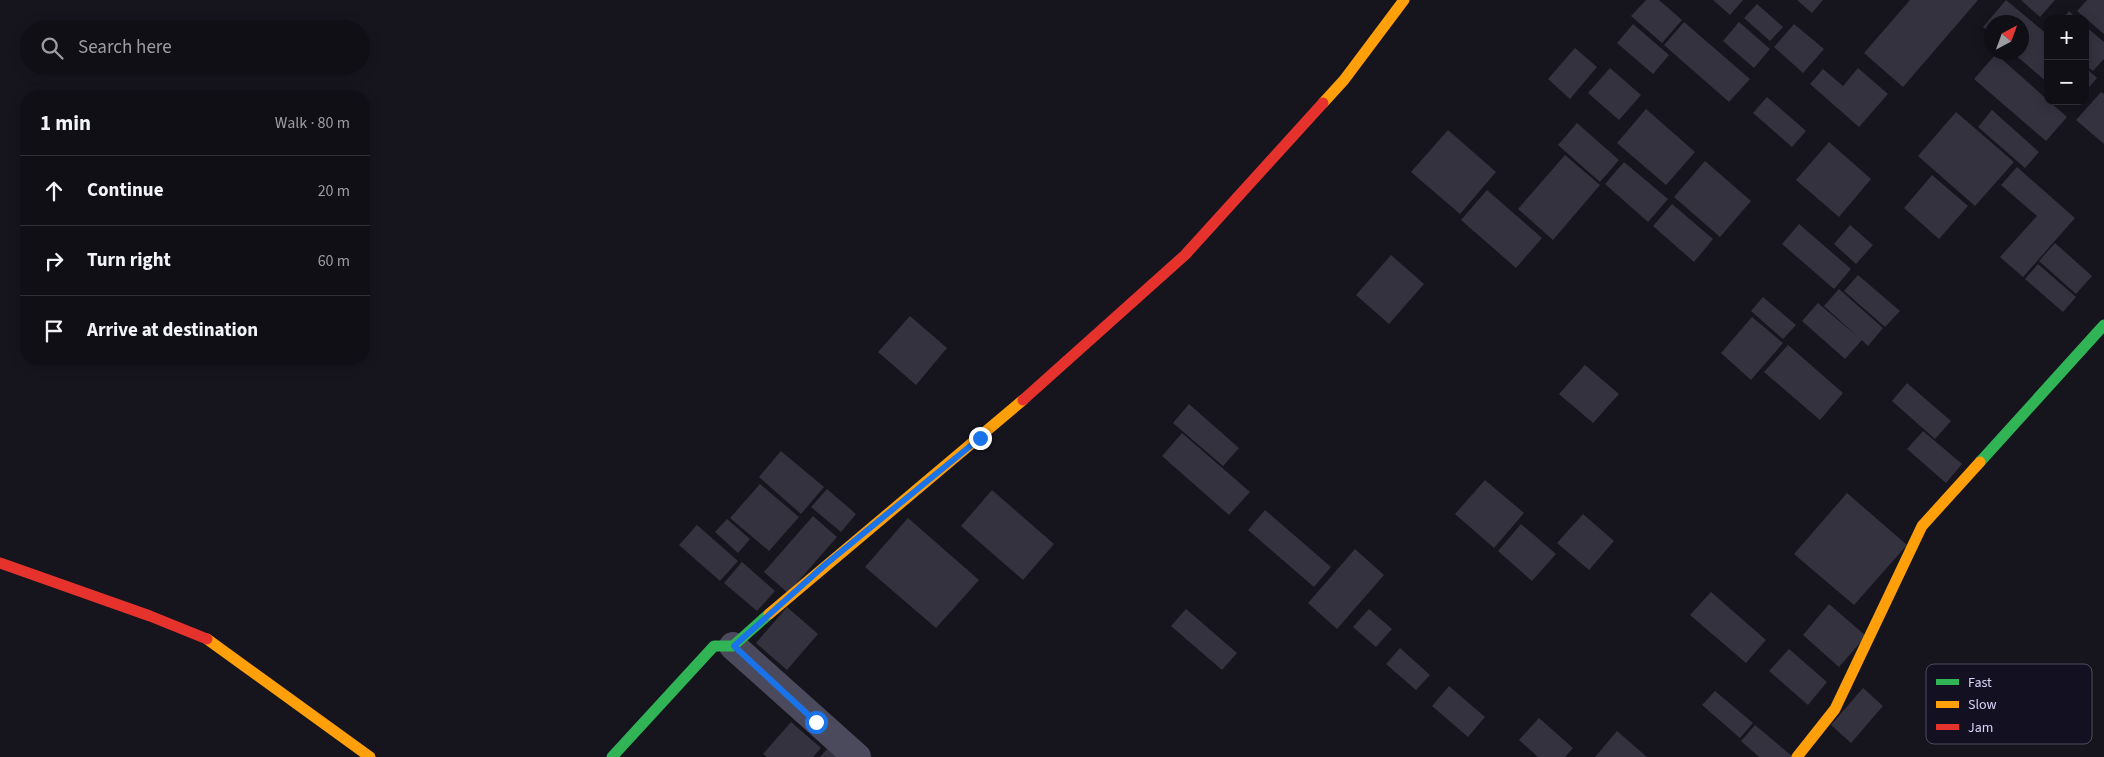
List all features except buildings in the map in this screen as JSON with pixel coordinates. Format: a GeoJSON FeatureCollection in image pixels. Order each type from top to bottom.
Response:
{"type":"FeatureCollection","features":[{"type":"Feature","properties":{"kind":"street"},"geometry":{"type":"LineString","coordinates":[[612,757],[714,646],[734,646],[826,564],[980,438],[1185,255],[1344,80],[1404,0]]}},
{"type":"Feature","properties":{"kind":"street"},"geometry":{"type":"LineString","coordinates":[[1797,757],[1835,708],[1922,526],[2104,325]]}},
{"type":"Feature","properties":{"kind":"street"},"geometry":{"type":"LineString","coordinates":[[0,563],[150,616],[211,641],[370,757]]}},
{"type":"Feature","properties":{"kind":"street"},"geometry":{"type":"LineString","coordinates":[[734,646],[857,757]]}},
{"type":"Feature","properties":{"kind":"traffic: fast"},"geometry":{"type":"LineString","coordinates":[[1980,462],[2104,325]]}},
{"type":"Feature","properties":{"kind":"traffic: fast"},"geometry":{"type":"LineString","coordinates":[[612,757],[714,646],[733,646],[769,614]]}},
{"type":"Feature","properties":{"kind":"traffic: slow"},"geometry":{"type":"LineString","coordinates":[[1323,103],[1344,80],[1404,0]]}},
{"type":"Feature","properties":{"kind":"traffic: slow"},"geometry":{"type":"LineString","coordinates":[[769,614],[1023,400]]}},
{"type":"Feature","properties":{"kind":"traffic: slow"},"geometry":{"type":"LineString","coordinates":[[1797,757],[1835,709],[1922,526],[1980,462]]}},
{"type":"Feature","properties":{"kind":"traffic: slow"},"geometry":{"type":"LineString","coordinates":[[207,639],[370,757]]}},
{"type":"Feature","properties":{"kind":"traffic: jam"},"geometry":{"type":"LineString","coordinates":[[1023,400],[1185,255],[1323,103]]}},
{"type":"Feature","properties":{"kind":"traffic: jam"},"geometry":{"type":"LineString","coordinates":[[0,563],[150,616],[207,639]]}},
{"type":"Feature","properties":{"kind":"route"},"geometry":{"type":"LineString","coordinates":[[816,722],[734,646],[826,564],[980,438]]}}]}
